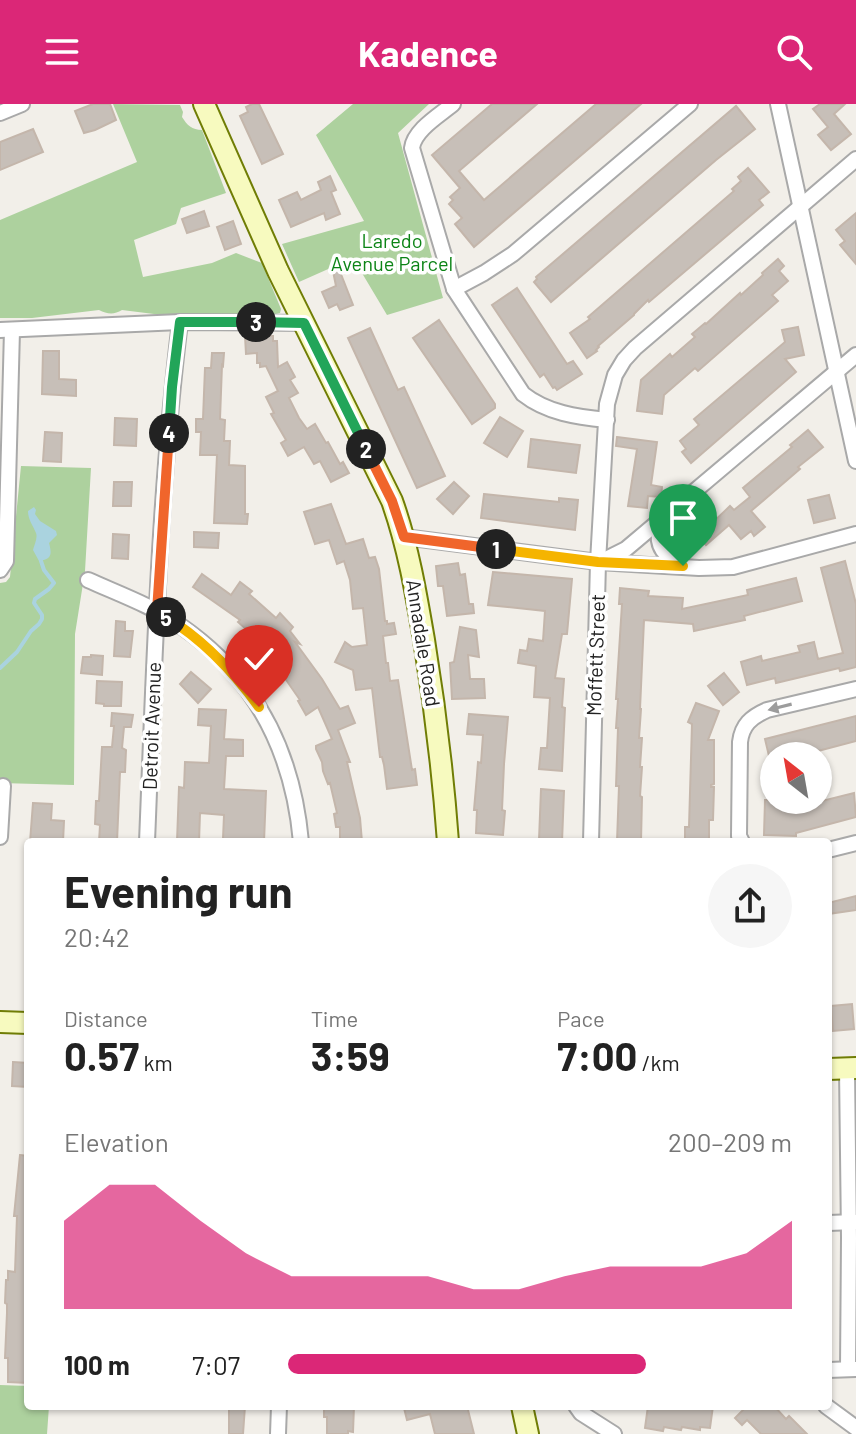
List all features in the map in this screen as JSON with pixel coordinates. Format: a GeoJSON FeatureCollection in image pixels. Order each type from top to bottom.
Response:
{"type":"FeatureCollection","features":[{"type":"Feature","properties":{"kind":"street"},"geometry":{"type":"LineString","coordinates":[[0,113],[22,104]]}},
{"type":"Feature","properties":{"kind":"street"},"geometry":{"type":"LineString","coordinates":[[453,104],[419,134],[412,148],[454,289],[523,394],[557,411],[607,420]]}},
{"type":"Feature","properties":{"kind":"street"},"geometry":{"type":"LineString","coordinates":[[454,289],[513,254],[690,104]]}},
{"type":"Feature","properties":{"kind":"street"},"geometry":{"type":"LineString","coordinates":[[778,104],[856,461]]}},
{"type":"Feature","properties":{"kind":"street","name":"Annadale Road"},"geometry":{"type":"LineString","coordinates":[[210,107],[254,219],[392,501],[404,537],[431,685],[448,838]]}},
{"type":"Feature","properties":{"kind":"street","name":"Moffett Street"},"geometry":{"type":"LineString","coordinates":[[591,838],[598,562],[607,404],[615,375],[629,354],[856,159]]}},
{"type":"Feature","properties":{"kind":"street"},"geometry":{"type":"LineString","coordinates":[[1,569],[6,561],[6,330],[180,322],[304,323]]}},
{"type":"Feature","properties":{"kind":"street","name":"Detroit Avenue"},"geometry":{"type":"LineString","coordinates":[[147,838],[157,611],[172,387],[180,322]]}},
{"type":"Feature","properties":{"kind":"street"},"geometry":{"type":"LineString","coordinates":[[598,562],[626,549],[856,355]]}},
{"type":"Feature","properties":{"kind":"street"},"geometry":{"type":"LineString","coordinates":[[662,519],[658,537],[660,548],[683,566]]}},
{"type":"Feature","properties":{"kind":"street"},"geometry":{"type":"LineString","coordinates":[[404,537],[598,562],[733,567],[856,534]]}},
{"type":"Feature","properties":{"kind":"street"},"geometry":{"type":"LineString","coordinates":[[88,580],[157,611],[205,644],[226,665],[259,707],[274,733],[294,791],[300,838]]}},
{"type":"Feature","properties":{"kind":"street"},"geometry":{"type":"LineString","coordinates":[[740,838],[740,742],[741,731],[747,722],[767,710],[856,689]]}},
{"type":"Feature","properties":{"kind":"street"},"geometry":{"type":"LineString","coordinates":[[0,837],[3,786]]}},
{"type":"Feature","properties":{"kind":"street"},"geometry":{"type":"LineString","coordinates":[[832,849],[856,843]]}},
{"type":"Feature","properties":{"kind":"street"},"geometry":{"type":"LineString","coordinates":[[0,1022],[24,1023]]}},
{"type":"Feature","properties":{"kind":"street"},"geometry":{"type":"LineString","coordinates":[[832,1370],[852,1369],[853,1222],[844,1069]]}},
{"type":"Feature","properties":{"kind":"street"},"geometry":{"type":"LineString","coordinates":[[832,1223],[853,1222]]}},
{"type":"Feature","properties":{"kind":"street"},"geometry":{"type":"LineString","coordinates":[[278,1434],[279,1410]]}},
{"type":"Feature","properties":{"kind":"street"},"geometry":{"type":"LineString","coordinates":[[523,1410],[528,1434]]}},
{"type":"Feature","properties":{"kind":"street"},"geometry":{"type":"LineString","coordinates":[[579,1410],[614,1434]]}},
{"type":"Feature","properties":{"kind":"street"},"geometry":{"type":"LineString","coordinates":[[831,1410],[856,1428]]}},
{"type":"Feature","properties":{"kind":"green space"},"geometry":{"type":"Polygon","coordinates":[[[113,104],[180,105],[186,122],[202,130],[226,193],[181,208],[176,224],[134,240],[143,277],[212,263],[236,253],[262,263],[280,313],[162,315],[99,310],[32,318],[0,318],[0,220],[137,162],[113,104]]]}},
{"type":"Feature","properties":{"kind":"green space","name":"Laredo Avenue Parcel"},"geometry":{"type":"Polygon","coordinates":[[[353,104],[429,104],[398,133],[443,298],[387,315],[353,258],[299,282],[282,244],[364,221],[316,135],[353,104]]]}},
{"type":"Feature","properties":{"kind":"green space"},"geometry":{"type":"Polygon","coordinates":[[[21,466],[91,468],[85,571],[75,634],[74,785],[0,783],[0,583],[10,577],[21,466]]]}},
{"type":"Feature","properties":{"kind":"green space"},"geometry":{"type":"Polygon","coordinates":[[[0,1385],[24,1386],[24,1410],[49,1410],[47,1434],[0,1434],[0,1385]]]}},
{"type":"Feature","properties":{"kind":"water"},"geometry":{"type":"Polygon","coordinates":[[[34,507],[40,521],[56,531],[57,535],[49,543],[49,557],[39,561],[33,550],[36,535],[28,514],[34,507]]]}},
{"type":"Feature","properties":{"kind":"building"},"geometry":{"type":"Polygon","coordinates":[[[93,104],[110,104],[116,120],[84,133],[75,111],[93,104]]]}},
{"type":"Feature","properties":{"kind":"building"},"geometry":{"type":"Polygon","coordinates":[[[259,104],[283,154],[262,164],[240,116],[248,112],[246,107],[259,104]]]}},
{"type":"Feature","properties":{"kind":"building"},"geometry":{"type":"Polygon","coordinates":[[[492,104],[537,104],[459,171],[484,200],[596,104],[641,104],[474,247],[455,224],[462,218],[449,204],[453,200],[450,197],[460,188],[432,155],[492,104]]]}},
{"type":"Feature","properties":{"kind":"building"},"geometry":{"type":"Polygon","coordinates":[[[820,104],[845,104],[834,114],[851,134],[831,150],[818,135],[828,127],[813,109],[820,104]]]}},
{"type":"Feature","properties":{"kind":"building"},"geometry":{"type":"Polygon","coordinates":[[[736,106],[755,129],[551,302],[534,282],[536,277],[736,106]]]}},
{"type":"Feature","properties":{"kind":"building"},"geometry":{"type":"Polygon","coordinates":[[[33,129],[43,152],[0,170],[0,142],[33,129]]]}},
{"type":"Feature","properties":{"kind":"building"},"geometry":{"type":"Polygon","coordinates":[[[748,168],[769,192],[759,200],[763,205],[648,300],[587,358],[570,333],[590,319],[588,317],[734,191],[732,189],[741,181],[738,177],[748,168]]]}},
{"type":"Feature","properties":{"kind":"building"},"geometry":{"type":"Polygon","coordinates":[[[330,176],[336,190],[331,192],[340,214],[326,220],[324,213],[291,227],[279,200],[297,192],[301,200],[321,190],[318,182],[330,176]]]}},
{"type":"Feature","properties":{"kind":"building"},"geometry":{"type":"Polygon","coordinates":[[[204,211],[209,226],[187,233],[182,219],[204,211]]]}},
{"type":"Feature","properties":{"kind":"building"},"geometry":{"type":"Polygon","coordinates":[[[856,213],[856,264],[840,245],[845,241],[836,230],[856,213]]]}},
{"type":"Feature","properties":{"kind":"building"},"geometry":{"type":"Polygon","coordinates":[[[233,221],[241,244],[225,250],[217,227],[233,221]]]}},
{"type":"Feature","properties":{"kind":"building"},"geometry":{"type":"Polygon","coordinates":[[[778,259],[784,266],[779,271],[788,281],[772,295],[778,301],[698,371],[695,368],[664,395],[662,414],[637,411],[641,380],[695,337],[692,334],[741,295],[778,259]]]}},
{"type":"Feature","properties":{"kind":"building"},"geometry":{"type":"Polygon","coordinates":[[[337,264],[353,305],[340,310],[337,304],[329,308],[322,292],[336,286],[332,266],[337,264]]]}},
{"type":"Feature","properties":{"kind":"building"},"geometry":{"type":"Polygon","coordinates":[[[517,288],[567,364],[573,361],[582,374],[557,390],[544,374],[540,377],[492,305],[517,288]]]}},
{"type":"Feature","properties":{"kind":"building"},"geometry":{"type":"Polygon","coordinates":[[[439,320],[495,404],[495,408],[472,424],[413,338],[439,320]]]}},
{"type":"Feature","properties":{"kind":"building"},"geometry":{"type":"Polygon","coordinates":[[[798,327],[804,355],[785,359],[796,372],[691,463],[682,452],[686,449],[680,441],[699,425],[694,419],[785,342],[782,330],[798,327]]]}},
{"type":"Feature","properties":{"kind":"building"},"geometry":{"type":"Polygon","coordinates":[[[370,328],[398,390],[404,387],[445,476],[417,488],[348,338],[370,328]]]}},
{"type":"Feature","properties":{"kind":"building"},"geometry":{"type":"Polygon","coordinates":[[[245,336],[273,336],[273,341],[277,341],[278,367],[287,362],[295,377],[290,380],[298,393],[289,398],[299,418],[307,429],[315,424],[349,473],[331,482],[320,461],[314,464],[304,447],[288,456],[281,443],[286,440],[271,414],[274,413],[266,397],[278,391],[266,366],[260,367],[257,363],[257,353],[246,354],[245,336]]]}},
{"type":"Feature","properties":{"kind":"building"},"geometry":{"type":"Polygon","coordinates":[[[43,351],[59,351],[59,379],[76,380],[76,396],[42,394],[43,351]]]}},
{"type":"Feature","properties":{"kind":"building"},"geometry":{"type":"Polygon","coordinates":[[[212,353],[224,353],[220,419],[225,420],[224,441],[230,441],[229,465],[245,466],[247,524],[214,523],[217,455],[200,455],[201,432],[196,432],[196,419],[203,419],[205,368],[211,368],[212,353]]]}},
{"type":"Feature","properties":{"kind":"building"},"geometry":{"type":"Polygon","coordinates":[[[500,417],[523,431],[507,457],[484,443],[500,417]]]}},
{"type":"Feature","properties":{"kind":"building"},"geometry":{"type":"Polygon","coordinates":[[[115,418],[137,419],[136,446],[114,445],[115,418]]]}},
{"type":"Feature","properties":{"kind":"building"},"geometry":{"type":"Polygon","coordinates":[[[808,430],[823,447],[751,511],[765,527],[754,536],[751,531],[741,539],[729,525],[706,545],[699,537],[690,544],[682,535],[698,520],[706,529],[730,506],[734,510],[750,497],[743,488],[808,430]]]}},
{"type":"Feature","properties":{"kind":"building"},"geometry":{"type":"Polygon","coordinates":[[[45,432],[62,433],[61,462],[43,461],[45,432]]]}},
{"type":"Feature","properties":{"kind":"building"},"geometry":{"type":"Polygon","coordinates":[[[617,437],[657,442],[651,485],[662,487],[661,497],[648,496],[647,508],[628,506],[637,449],[616,446],[617,437]]]}},
{"type":"Feature","properties":{"kind":"building"},"geometry":{"type":"Polygon","coordinates":[[[531,439],[580,445],[576,473],[528,467],[531,439]]]}},
{"type":"Feature","properties":{"kind":"building"},"geometry":{"type":"Polygon","coordinates":[[[114,482],[132,482],[131,506],[113,506],[114,482]]]}},
{"type":"Feature","properties":{"kind":"building"},"geometry":{"type":"Polygon","coordinates":[[[454,482],[469,496],[453,514],[437,499],[454,482]]]}},
{"type":"Feature","properties":{"kind":"building"},"geometry":{"type":"Polygon","coordinates":[[[484,494],[559,502],[559,498],[578,500],[575,530],[481,518],[484,494]]]}},
{"type":"Feature","properties":{"kind":"building"},"geometry":{"type":"Polygon","coordinates":[[[829,495],[835,518],[814,523],[808,500],[829,495]]]}},
{"type":"Feature","properties":{"kind":"building"},"geometry":{"type":"Polygon","coordinates":[[[331,504],[346,544],[363,539],[369,558],[375,557],[379,569],[385,621],[387,624],[394,623],[396,634],[383,636],[386,663],[390,681],[398,680],[417,785],[387,789],[372,688],[356,690],[353,670],[335,662],[345,642],[352,647],[367,645],[363,608],[353,609],[344,561],[337,564],[329,540],[315,544],[304,512],[331,504]]]}},
{"type":"Feature","properties":{"kind":"building"},"geometry":{"type":"Polygon","coordinates":[[[194,532],[219,533],[218,548],[194,547],[194,532]]]}},
{"type":"Feature","properties":{"kind":"building"},"geometry":{"type":"Polygon","coordinates":[[[113,534],[129,535],[128,559],[112,558],[113,534]]]}},
{"type":"Feature","properties":{"kind":"building"},"geometry":{"type":"Polygon","coordinates":[[[845,561],[856,604],[856,667],[776,683],[775,678],[747,685],[741,662],[761,656],[762,661],[800,652],[798,646],[814,642],[818,659],[843,653],[821,568],[845,561]]]}},
{"type":"Feature","properties":{"kind":"building"},"geometry":{"type":"Polygon","coordinates":[[[458,563],[460,575],[465,574],[469,604],[473,604],[474,613],[447,616],[443,586],[438,586],[436,566],[458,563]]]}},
{"type":"Feature","properties":{"kind":"building"},"geometry":{"type":"Polygon","coordinates":[[[493,572],[572,579],[567,634],[562,634],[555,678],[564,679],[562,771],[539,769],[541,748],[547,748],[550,698],[534,697],[536,666],[518,663],[520,650],[527,651],[529,639],[543,641],[545,611],[488,605],[493,572]]]}},
{"type":"Feature","properties":{"kind":"building"},"geometry":{"type":"Polygon","coordinates":[[[202,574],[231,595],[240,582],[252,591],[249,594],[276,618],[280,613],[293,627],[290,631],[300,644],[295,642],[340,709],[348,706],[355,723],[338,730],[350,762],[347,762],[362,838],[340,838],[340,827],[336,827],[334,814],[337,813],[330,783],[316,749],[316,746],[332,739],[318,707],[306,715],[300,700],[271,658],[274,656],[249,629],[238,622],[240,620],[193,587],[202,574]]]}},
{"type":"Feature","properties":{"kind":"building"},"geometry":{"type":"Polygon","coordinates":[[[796,578],[802,601],[744,616],[745,620],[694,631],[693,624],[644,620],[639,738],[642,738],[641,838],[617,838],[616,699],[622,604],[619,604],[620,588],[649,591],[648,596],[683,598],[682,609],[748,595],[747,590],[796,578]]]}},
{"type":"Feature","properties":{"kind":"building"},"geometry":{"type":"Polygon","coordinates":[[[116,621],[125,622],[125,631],[133,631],[130,657],[114,656],[116,621]]]}},
{"type":"Feature","properties":{"kind":"building"},"geometry":{"type":"Polygon","coordinates":[[[460,627],[476,630],[479,657],[468,655],[470,679],[484,679],[485,698],[452,699],[450,663],[454,662],[460,627]]]}},
{"type":"Feature","properties":{"kind":"building"},"geometry":{"type":"Polygon","coordinates":[[[103,656],[102,675],[81,673],[83,657],[103,656]]]}},
{"type":"Feature","properties":{"kind":"building"},"geometry":{"type":"Polygon","coordinates":[[[191,672],[211,689],[198,703],[180,684],[191,672]]]}},
{"type":"Feature","properties":{"kind":"building"},"geometry":{"type":"Polygon","coordinates":[[[724,673],[739,692],[723,705],[708,686],[724,673]]]}},
{"type":"Feature","properties":{"kind":"building"},"geometry":{"type":"Polygon","coordinates":[[[97,681],[122,682],[121,706],[96,703],[97,681]]]}},
{"type":"Feature","properties":{"kind":"building"},"geometry":{"type":"Polygon","coordinates":[[[696,703],[719,711],[708,740],[714,740],[714,784],[711,785],[714,787],[713,820],[709,820],[709,838],[685,838],[685,827],[689,827],[692,724],[688,722],[696,703]]]}},
{"type":"Feature","properties":{"kind":"building"},"geometry":{"type":"Polygon","coordinates":[[[199,709],[226,710],[224,739],[243,740],[243,756],[226,756],[224,789],[266,791],[264,838],[223,838],[224,815],[200,813],[199,838],[177,838],[179,787],[184,788],[185,762],[209,763],[211,726],[198,725],[199,709]]]}},
{"type":"Feature","properties":{"kind":"building"},"geometry":{"type":"Polygon","coordinates":[[[112,713],[133,715],[131,727],[124,727],[122,748],[126,750],[125,772],[120,772],[117,838],[99,838],[100,825],[95,824],[96,801],[99,801],[102,747],[112,747],[114,726],[111,726],[112,713]]]}},
{"type":"Feature","properties":{"kind":"building"},"geometry":{"type":"Polygon","coordinates":[[[469,714],[508,717],[503,835],[476,833],[477,810],[474,810],[483,735],[467,734],[469,714]]]}},
{"type":"Feature","properties":{"kind":"building"},"geometry":{"type":"Polygon","coordinates":[[[856,716],[856,741],[832,747],[832,742],[766,742],[765,739],[856,716]]]}},
{"type":"Feature","properties":{"kind":"building"},"geometry":{"type":"Polygon","coordinates":[[[541,789],[564,791],[562,838],[539,838],[541,789]]]}},
{"type":"Feature","properties":{"kind":"building"},"geometry":{"type":"Polygon","coordinates":[[[854,793],[856,817],[796,833],[796,836],[764,835],[765,814],[832,814],[832,798],[854,793]]]}},
{"type":"Feature","properties":{"kind":"building"},"geometry":{"type":"Polygon","coordinates":[[[33,803],[52,804],[51,820],[64,821],[63,838],[30,838],[33,803]]]}},
{"type":"Feature","properties":{"kind":"building"},"geometry":{"type":"Polygon","coordinates":[[[856,896],[856,910],[832,913],[832,902],[856,896]]]}},
{"type":"Feature","properties":{"kind":"building"},"geometry":{"type":"Polygon","coordinates":[[[852,1004],[854,1029],[833,1031],[832,1006],[852,1004]]]}},
{"type":"Feature","properties":{"kind":"building"},"geometry":{"type":"Polygon","coordinates":[[[13,1062],[24,1063],[24,1087],[12,1086],[13,1062]]]}},
{"type":"Feature","properties":{"kind":"building"},"geometry":{"type":"Polygon","coordinates":[[[20,1155],[24,1156],[24,1383],[8,1382],[8,1358],[5,1358],[6,1280],[8,1271],[15,1272],[17,1216],[14,1216],[20,1155]]]}},
{"type":"Feature","properties":{"kind":"building"},"geometry":{"type":"Polygon","coordinates":[[[229,1410],[245,1410],[243,1434],[229,1434],[229,1410]]]}},
{"type":"Feature","properties":{"kind":"building"},"geometry":{"type":"Polygon","coordinates":[[[324,1410],[354,1410],[353,1432],[327,1434],[327,1417],[324,1417],[324,1410]]]}},
{"type":"Feature","properties":{"kind":"building"},"geometry":{"type":"Polygon","coordinates":[[[404,1410],[468,1410],[474,1434],[435,1434],[430,1414],[407,1420],[404,1410]]]}},
{"type":"Feature","properties":{"kind":"building"},"geometry":{"type":"Polygon","coordinates":[[[647,1410],[712,1410],[710,1428],[682,1427],[681,1430],[664,1427],[663,1431],[645,1428],[647,1410]]]}},
{"type":"Feature","properties":{"kind":"building"},"geometry":{"type":"Polygon","coordinates":[[[743,1410],[778,1410],[786,1419],[789,1416],[807,1434],[761,1434],[747,1420],[742,1425],[735,1418],[743,1410]]]}},
{"type":"Feature","properties":{"kind":"waterway"},"geometry":{"type":"LineString","coordinates":[[0,668],[17,652],[42,619],[35,599],[54,583],[41,561]]}},
{"type":"Feature","properties":{"kind":"route"},"geometry":{"type":"LineString","coordinates":[[259,707],[205,644],[157,611],[172,387],[180,322],[304,323],[392,501],[404,537],[598,562],[683,566]]}}]}
